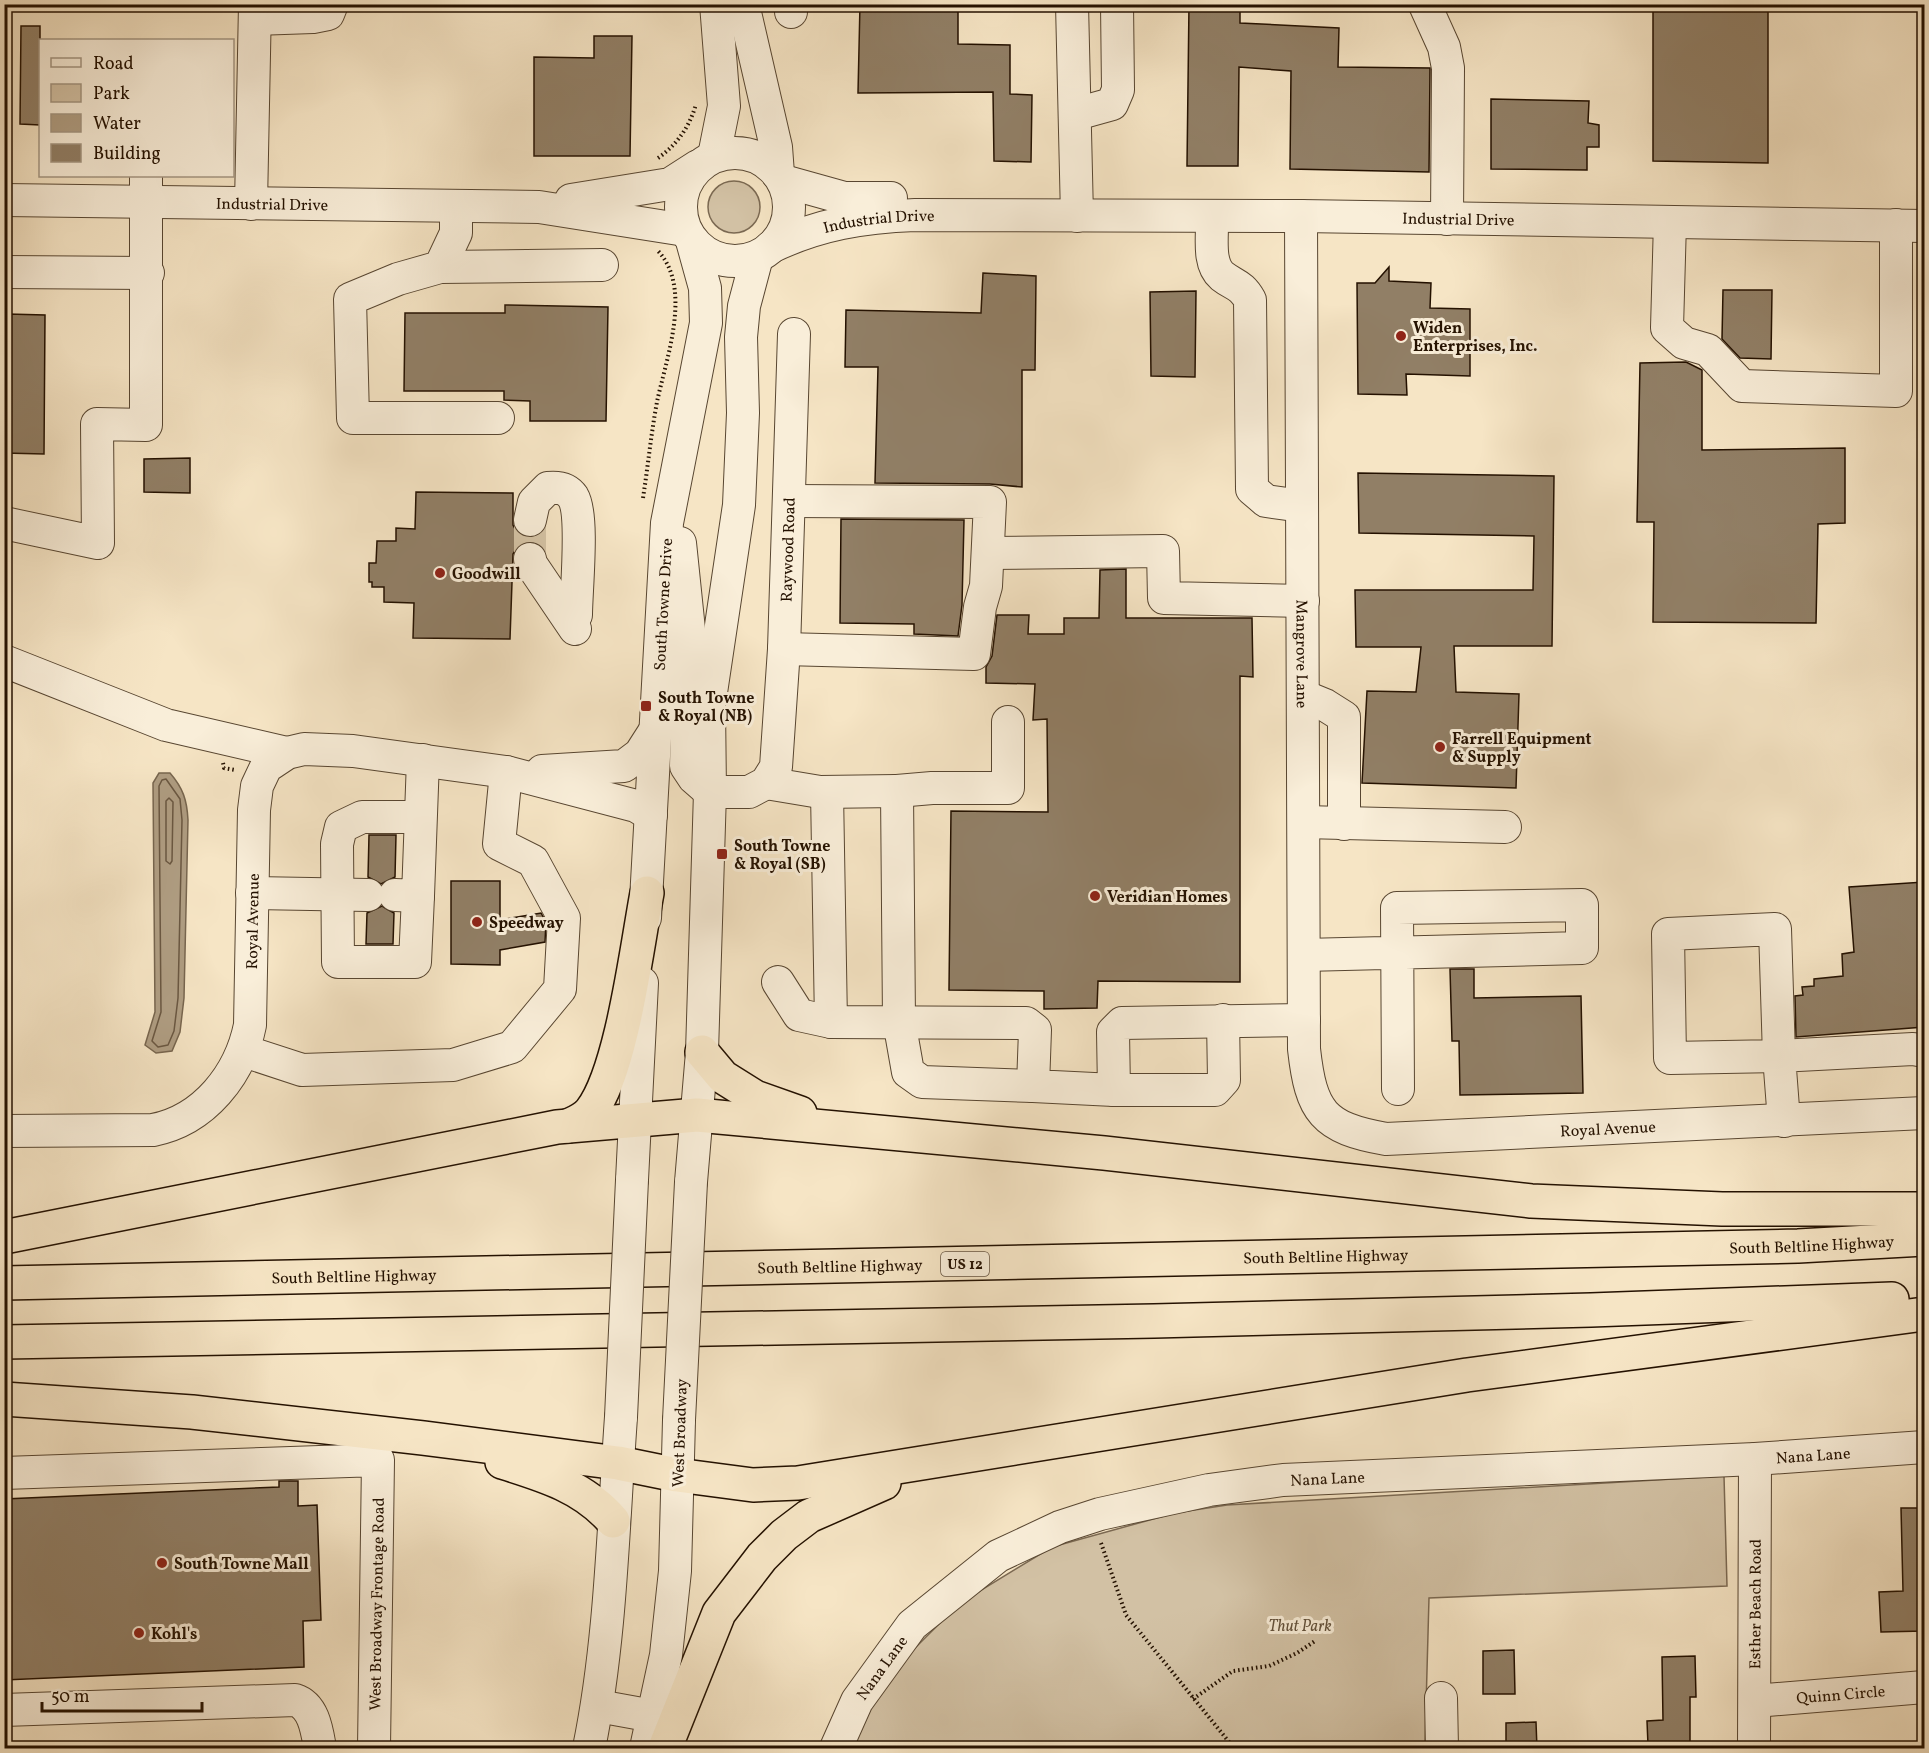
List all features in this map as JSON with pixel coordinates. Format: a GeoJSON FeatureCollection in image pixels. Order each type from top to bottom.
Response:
{"type":"FeatureCollection","features":[{"type":"Feature","properties":{"kind":"highway"},"geometry":{"type":"LineString","coordinates":[[568,1126],[586,1118],[603,1090],[625,1012],[647,893]]}},
{"type":"Feature","properties":{"kind":"highway"},"geometry":{"type":"LineString","coordinates":[[702,1052],[723,1077],[755,1097],[850,1130]]}},
{"type":"Feature","properties":{"kind":"highway"},"geometry":{"type":"LineString","coordinates":[[4,1237],[568,1126],[697,1115],[1104,1153],[1531,1201],[1722,1209],[1924,1209]]}},
{"type":"Feature","properties":{"kind":"highway","name":"South Beltline Highway"},"geometry":{"type":"LineString","coordinates":[[4,1283],[1763,1247],[1924,1239]]}},
{"type":"Feature","properties":{"kind":"highway"},"geometry":{"type":"LineString","coordinates":[[4,1342],[1154,1321],[1591,1310],[1924,1297]]}},
{"type":"Feature","properties":{"kind":"highway"},"geometry":{"type":"LineString","coordinates":[[4,1399],[192,1412],[423,1438],[618,1463],[677,1475],[753,1485],[798,1483],[936,1463],[1467,1375],[1924,1314]]}},
{"type":"Feature","properties":{"kind":"highway"},"geometry":{"type":"LineString","coordinates":[[423,1438],[530,1471],[581,1491],[598,1504],[613,1521]]}},
{"type":"Feature","properties":{"kind":"highway"},"geometry":{"type":"LineString","coordinates":[[665,1749],[719,1613],[762,1557],[784,1535],[809,1516],[847,1498],[936,1463]]}},
{"type":"Feature","properties":{"kind":"street"},"geometry":{"type":"LineString","coordinates":[[251,204],[255,12],[313,17],[328,14],[332,4]]}},
{"type":"Feature","properties":{"kind":"street"},"geometry":{"type":"LineString","coordinates":[[707,160],[724,106],[716,4]]}},
{"type":"Feature","properties":{"kind":"street"},"geometry":{"type":"LineString","coordinates":[[697,1115],[702,1052],[710,792],[709,706],[739,494],[743,413],[741,337],[744,306],[764,252],[787,223],[789,202],[780,177],[776,147],[743,4]]}},
{"type":"Feature","properties":{"kind":"street"},"geometry":{"type":"LineString","coordinates":[[1072,4],[1077,216]]}},
{"type":"Feature","properties":{"kind":"street"},"geometry":{"type":"LineString","coordinates":[[1076,114],[1112,104],[1118,90],[1117,4]]}},
{"type":"Feature","properties":{"kind":"street"},"geometry":{"type":"LineString","coordinates":[[1425,5],[1444,47],[1448,68],[1448,219]]}},
{"type":"Feature","properties":{"kind":"street"},"geometry":{"type":"LineString","coordinates":[[764,252],[740,261],[722,260],[705,253],[689,236],[680,201],[690,174],[707,160],[729,152],[746,153],[760,159],[780,177]]}},
{"type":"Feature","properties":{"kind":"street","name":"Industrial Drive"},"geometry":{"type":"LineString","coordinates":[[539,207],[670,184],[707,160]]}},
{"type":"Feature","properties":{"kind":"street","name":"Industrial Drive"},"geometry":{"type":"LineString","coordinates":[[780,177],[844,198],[948,200],[991,216]]}},
{"type":"Feature","properties":{"kind":"street"},"geometry":{"type":"LineString","coordinates":[[4,523],[98,543],[97,424],[146,424],[148,273],[146,189]]}},
{"type":"Feature","properties":{"kind":"street","name":"Industrial Drive"},"geometry":{"type":"LineString","coordinates":[[4,200],[146,189],[251,204],[539,207],[610,216],[689,236]]}},
{"type":"Feature","properties":{"kind":"street"},"geometry":{"type":"LineString","coordinates":[[440,267],[456,233],[456,206]]}},
{"type":"Feature","properties":{"kind":"street"},"geometry":{"type":"LineString","coordinates":[[1212,216],[1213,263],[1222,275],[1243,287],[1250,300],[1252,489],[1266,501],[1302,506]]}},
{"type":"Feature","properties":{"kind":"street","name":"Industrial Drive"},"geometry":{"type":"LineString","coordinates":[[764,252],[825,225],[867,217],[1301,216],[1910,225]]}},
{"type":"Feature","properties":{"kind":"street","name":"Mangrove Lane"},"geometry":{"type":"LineString","coordinates":[[1301,216],[1304,1020],[1305,1061],[1311,1092]]}},
{"type":"Feature","properties":{"kind":"street"},"geometry":{"type":"LineString","coordinates":[[1670,222],[1667,328],[1684,343],[1708,350],[1742,386],[1896,391],[1910,225]]}},
{"type":"Feature","properties":{"kind":"street","name":"South Towne Drive"},"geometry":{"type":"LineString","coordinates":[[635,1119],[667,523],[706,322],[705,288],[689,236]]}},
{"type":"Feature","properties":{"kind":"street"},"geometry":{"type":"LineString","coordinates":[[498,418],[353,418],[350,299],[398,279],[440,267],[602,265]]}},
{"type":"Feature","properties":{"kind":"street"},"geometry":{"type":"LineString","coordinates":[[4,272],[148,273]]}},
{"type":"Feature","properties":{"kind":"street"},"geometry":{"type":"LineString","coordinates":[[1250,332],[1302,333]]}},
{"type":"Feature","properties":{"kind":"street","name":"Raywood Road"},"geometry":{"type":"LineString","coordinates":[[771,775],[784,649],[794,334]]}},
{"type":"Feature","properties":{"kind":"street"},"geometry":{"type":"LineString","coordinates":[[530,520],[534,502],[548,488],[563,489],[573,498],[578,516],[576,622],[531,564],[530,559]]}},
{"type":"Feature","properties":{"kind":"street"},"geometry":{"type":"LineString","coordinates":[[672,493],[689,620],[686,766],[694,778],[710,792],[749,792],[771,775],[827,792],[1008,788],[1008,722]]}},
{"type":"Feature","properties":{"kind":"street"},"geometry":{"type":"LineString","coordinates":[[784,649],[974,654],[980,607],[986,586],[990,502],[789,501]]}},
{"type":"Feature","properties":{"kind":"street"},"geometry":{"type":"LineString","coordinates":[[988,553],[1163,551],[1164,598],[1303,601]]}},
{"type":"Feature","properties":{"kind":"street"},"geometry":{"type":"LineString","coordinates":[[4,661],[166,725],[287,753],[304,749],[353,751],[506,772],[636,806],[651,815]]}},
{"type":"Feature","properties":{"kind":"street"},"geometry":{"type":"LineString","coordinates":[[1303,696],[1325,705],[1344,717],[1344,824]]}},
{"type":"Feature","properties":{"kind":"street"},"geometry":{"type":"LineString","coordinates":[[506,772],[611,769],[624,766],[640,754],[656,729]]}},
{"type":"Feature","properties":{"kind":"street","name":"Royal Avenue"},"geometry":{"type":"LineString","coordinates":[[4,1131],[153,1130],[174,1126],[194,1114],[235,1071],[244,1050],[250,1025],[254,810],[257,786],[266,767],[287,753]]}},
{"type":"Feature","properties":{"kind":"street"},"geometry":{"type":"LineString","coordinates":[[380,895],[420,817],[423,760]]}},
{"type":"Feature","properties":{"kind":"street"},"geometry":{"type":"LineString","coordinates":[[244,1050],[302,1070],[453,1065],[512,1047],[560,989],[564,918],[533,861],[499,844],[506,772]]}},
{"type":"Feature","properties":{"kind":"street"},"geometry":{"type":"LineString","coordinates":[[897,791],[899,1021],[908,1072],[922,1082],[1114,1090],[1215,1090],[1224,1080],[1223,1020]]}},
{"type":"Feature","properties":{"kind":"street"},"geometry":{"type":"LineString","coordinates":[[827,792],[831,1022]]}},
{"type":"Feature","properties":{"kind":"street"},"geometry":{"type":"LineString","coordinates":[[380,895],[337,844],[341,827],[362,817],[420,817]]}},
{"type":"Feature","properties":{"kind":"street"},"geometry":{"type":"LineString","coordinates":[[1304,822],[1505,827]]}},
{"type":"Feature","properties":{"kind":"street"},"geometry":{"type":"LineString","coordinates":[[252,893],[380,895]]}},
{"type":"Feature","properties":{"kind":"street"},"geometry":{"type":"LineString","coordinates":[[1304,955],[1398,952],[1582,948],[1582,905],[1397,909],[1398,952],[1398,1089]]}},
{"type":"Feature","properties":{"kind":"street"},"geometry":{"type":"LineString","coordinates":[[1784,1121],[1779,1056],[1775,929],[1668,934],[1670,1058],[1779,1056],[1913,1049],[1924,1052]]}},
{"type":"Feature","properties":{"kind":"street"},"geometry":{"type":"LineString","coordinates":[[778,981],[798,1015],[831,1022],[1026,1023],[1035,1030],[1033,1086]]}},
{"type":"Feature","properties":{"kind":"street"},"geometry":{"type":"LineString","coordinates":[[1114,1090],[1113,1032],[1122,1023],[1304,1020]]}},
{"type":"Feature","properties":{"kind":"street","name":"Royal Avenue"},"geometry":{"type":"LineString","coordinates":[[1311,1092],[1317,1106],[1332,1122],[1351,1133],[1386,1139],[1924,1113]]}},
{"type":"Feature","properties":{"kind":"street","name":"West Broadway"},"geometry":{"type":"LineString","coordinates":[[646,1749],[666,1655],[674,1582],[679,1420],[691,1182],[697,1115]]}},
{"type":"Feature","properties":{"kind":"street"},"geometry":{"type":"LineString","coordinates":[[589,1749],[598,1706],[609,1605],[621,1418],[635,1119]]}},
{"type":"Feature","properties":{"kind":"street","name":"Nana Lane"},"geometry":{"type":"LineString","coordinates":[[836,1749],[857,1701],[912,1625],[998,1556],[1060,1527],[1100,1514],[1209,1490],[1283,1480],[1755,1459],[1924,1447]]}},
{"type":"Feature","properties":{"kind":"street","name":"Esther Beach Road"},"geometry":{"type":"LineString","coordinates":[[1754,1749],[1755,1459]]}},
{"type":"Feature","properties":{"kind":"street","name":"West Broadway Frontage Road"},"geometry":{"type":"LineString","coordinates":[[4,1473],[378,1460],[374,1749]]}},
{"type":"Feature","properties":{"kind":"street","name":"Quinn Circle"},"geometry":{"type":"LineString","coordinates":[[1755,1701],[1924,1687]]}},
{"type":"Feature","properties":{"kind":"street"},"geometry":{"type":"LineString","coordinates":[[1441,1698],[1442,1749]]}},
{"type":"Feature","properties":{"kind":"street"},"geometry":{"type":"LineString","coordinates":[[4,1710],[294,1700],[303,1703],[310,1714],[320,1749]]}},
{"type":"Feature","properties":{"kind":"street"},"geometry":{"type":"LineString","coordinates":[[598,1706],[653,1716]]}},
{"type":"Feature","properties":{"kind":"path"},"geometry":{"type":"LineString","coordinates":[[654,161],[678,139],[691,119],[696,96]]}},
{"type":"Feature","properties":{"kind":"path"},"geometry":{"type":"LineString","coordinates":[[1101,1543],[1126,1615],[1234,1749]]}},
{"type":"Feature","properties":{"kind":"path"},"geometry":{"type":"LineString","coordinates":[[1193,1699],[1233,1671],[1269,1666],[1297,1653],[1315,1641]]}},
{"type":"Feature","properties":{"kind":"green space"},"geometry":{"type":"Polygon","coordinates":[[[729,181],[739,181],[753,188],[760,207],[753,226],[739,233],[729,233],[719,229],[712,222],[708,212],[708,202],[712,192],[719,185],[729,181]]]}},
{"type":"Feature","properties":{"kind":"green space","name":"Thut Park"},"geometry":{"type":"Polygon","coordinates":[[[1724,1476],[1727,1586],[1429,1598],[1425,1743],[1309,1748],[847,1748],[888,1675],[960,1603],[1052,1547],[1175,1513],[1227,1505],[1724,1476]]]}},
{"type":"Feature","properties":{"kind":"water"},"geometry":{"type":"Polygon","coordinates":[[[159,773],[170,773],[178,784],[187,806],[188,820],[184,998],[180,1032],[172,1051],[156,1053],[145,1045],[155,1012],[153,783],[159,773]]]}},
{"type":"Feature","properties":{"kind":"building"},"geometry":{"type":"Polygon","coordinates":[[[860,4],[958,4],[958,44],[1010,45],[1010,94],[1032,95],[1031,162],[994,161],[993,92],[858,93],[860,4]]]}},
{"type":"Feature","properties":{"kind":"building"},"geometry":{"type":"Polygon","coordinates":[[[1189,4],[1240,4],[1240,23],[1339,28],[1338,67],[1430,68],[1429,172],[1290,169],[1291,71],[1239,67],[1238,166],[1187,166],[1189,4]]]}},
{"type":"Feature","properties":{"kind":"building"},"geometry":{"type":"Polygon","coordinates":[[[1691,4],[1747,4],[1747,8],[1768,8],[1768,163],[1653,161],[1653,9],[1691,9],[1691,4]]]}},
{"type":"Feature","properties":{"kind":"building"},"geometry":{"type":"Polygon","coordinates":[[[21,26],[40,26],[39,125],[20,124],[21,26]]]}},
{"type":"Feature","properties":{"kind":"building"},"geometry":{"type":"Polygon","coordinates":[[[594,36],[632,36],[630,156],[534,156],[534,57],[594,58],[594,36]]]}},
{"type":"Feature","properties":{"kind":"building"},"geometry":{"type":"Polygon","coordinates":[[[1491,99],[1589,101],[1588,123],[1599,125],[1599,147],[1587,147],[1587,170],[1491,169],[1491,99]]]}},
{"type":"Feature","properties":{"kind":"building"},"geometry":{"type":"Polygon","coordinates":[[[1389,267],[1389,281],[1431,283],[1430,308],[1470,309],[1470,376],[1406,374],[1407,395],[1358,394],[1357,283],[1375,283],[1389,267]]]}},
{"type":"Feature","properties":{"kind":"building"},"geometry":{"type":"Polygon","coordinates":[[[983,273],[1036,276],[1035,370],[1022,370],[1022,487],[990,484],[875,483],[878,367],[845,367],[846,310],[981,313],[983,273]]]}},
{"type":"Feature","properties":{"kind":"building"},"geometry":{"type":"Polygon","coordinates":[[[1723,290],[1772,290],[1771,359],[1740,358],[1722,339],[1723,290]]]}},
{"type":"Feature","properties":{"kind":"building"},"geometry":{"type":"Polygon","coordinates":[[[1196,291],[1195,377],[1151,376],[1150,292],[1196,291]]]}},
{"type":"Feature","properties":{"kind":"building"},"geometry":{"type":"Polygon","coordinates":[[[505,305],[608,307],[606,421],[530,421],[530,401],[504,400],[504,391],[404,391],[405,313],[505,313],[505,305]]]}},
{"type":"Feature","properties":{"kind":"building"},"geometry":{"type":"Polygon","coordinates":[[[7,314],[45,315],[44,454],[4,453],[7,314]]]}},
{"type":"Feature","properties":{"kind":"building"},"geometry":{"type":"Polygon","coordinates":[[[1686,362],[1702,370],[1702,450],[1845,448],[1845,523],[1818,524],[1816,623],[1653,622],[1654,522],[1637,522],[1640,363],[1686,362]]]}},
{"type":"Feature","properties":{"kind":"building"},"geometry":{"type":"Polygon","coordinates":[[[190,458],[190,493],[144,492],[144,459],[190,458]]]}},
{"type":"Feature","properties":{"kind":"building"},"geometry":{"type":"Polygon","coordinates":[[[1358,473],[1554,476],[1552,646],[1454,646],[1456,692],[1519,694],[1516,788],[1362,783],[1367,691],[1416,692],[1421,647],[1356,647],[1355,590],[1533,590],[1534,536],[1359,533],[1358,473]]]}},
{"type":"Feature","properties":{"kind":"building","name":"Goodwill"},"geometry":{"type":"Polygon","coordinates":[[[416,492],[513,493],[513,525],[517,533],[527,538],[541,534],[540,545],[526,542],[518,546],[513,554],[510,639],[413,638],[414,603],[384,602],[384,587],[372,587],[372,582],[369,582],[369,563],[376,563],[377,541],[396,541],[396,528],[415,529],[416,492]]]}},
{"type":"Feature","properties":{"kind":"building"},"geometry":{"type":"Polygon","coordinates":[[[841,519],[964,520],[962,605],[958,636],[914,634],[914,624],[840,623],[841,519]]]}},
{"type":"Feature","properties":{"kind":"building","name":"Veridian Homes"},"geometry":{"type":"Polygon","coordinates":[[[1126,569],[1126,618],[1252,618],[1253,677],[1240,676],[1240,982],[1098,981],[1097,1008],[1044,1009],[1044,991],[949,990],[951,811],[1048,812],[1047,719],[1033,720],[1035,684],[986,683],[986,667],[992,656],[997,615],[1029,615],[1028,634],[1064,634],[1064,618],[1099,618],[1100,570],[1126,569]]]}},
{"type":"Feature","properties":{"kind":"building"},"geometry":{"type":"Polygon","coordinates":[[[369,835],[396,835],[395,877],[381,884],[368,877],[369,835]]]}},
{"type":"Feature","properties":{"kind":"building"},"geometry":{"type":"Polygon","coordinates":[[[451,881],[500,881],[500,920],[541,913],[546,922],[545,942],[500,950],[500,965],[451,964],[451,881]]]}},
{"type":"Feature","properties":{"kind":"building"},"geometry":{"type":"Polygon","coordinates":[[[1924,882],[1924,1027],[1796,1037],[1795,996],[1803,995],[1802,987],[1814,986],[1814,979],[1843,976],[1842,954],[1854,952],[1849,887],[1924,882]]]}},
{"type":"Feature","properties":{"kind":"building"},"geometry":{"type":"Polygon","coordinates":[[[382,906],[394,913],[393,944],[366,944],[367,913],[382,906]]]}},
{"type":"Feature","properties":{"kind":"building"},"geometry":{"type":"Polygon","coordinates":[[[1450,969],[1474,969],[1474,998],[1581,996],[1583,1093],[1460,1095],[1459,1041],[1452,1041],[1450,969]]]}},
{"type":"Feature","properties":{"kind":"building","name":"South Towne Mall"},"geometry":{"type":"Polygon","coordinates":[[[279,1481],[298,1481],[298,1506],[317,1505],[321,1620],[303,1621],[304,1667],[4,1680],[4,1499],[279,1487],[279,1481]]]}},
{"type":"Feature","properties":{"kind":"building"},"geometry":{"type":"Polygon","coordinates":[[[1901,1508],[1924,1508],[1924,1631],[1881,1632],[1879,1592],[1903,1591],[1901,1508]]]}},
{"type":"Feature","properties":{"kind":"building"},"geometry":{"type":"Polygon","coordinates":[[[1514,1650],[1515,1694],[1483,1694],[1483,1651],[1514,1650]]]}},
{"type":"Feature","properties":{"kind":"building"},"geometry":{"type":"Polygon","coordinates":[[[1695,1656],[1696,1697],[1690,1697],[1690,1744],[1648,1745],[1647,1721],[1663,1720],[1662,1657],[1695,1656]]]}},
{"type":"Feature","properties":{"kind":"building"},"geometry":{"type":"Polygon","coordinates":[[[1536,1722],[1537,1749],[1506,1749],[1506,1723],[1536,1722]]]}},
{"type":"Feature","properties":{"kind":"tunnel"},"geometry":{"type":"LineString","coordinates":[[530,520],[530,559]]}},
{"type":"Feature","properties":{"kind":"place","name":"Widen Enterprises, Inc."},"geometry":{"type":"Point","coordinates":[1401,336]}},
{"type":"Feature","properties":{"kind":"place","name":"Goodwill"},"geometry":{"type":"Point","coordinates":[440,573]}},
{"type":"Feature","properties":{"kind":"place","name":"South Towne & Royal (NB)"},"geometry":{"type":"Point","coordinates":[646,706]}},
{"type":"Feature","properties":{"kind":"place","name":"Farrell Equipment & Supply"},"geometry":{"type":"Point","coordinates":[1440,747]}},
{"type":"Feature","properties":{"kind":"place","name":"South Towne & Royal (SB)"},"geometry":{"type":"Point","coordinates":[722,854]}},
{"type":"Feature","properties":{"kind":"place","name":"Veridian Homes"},"geometry":{"type":"Point","coordinates":[1095,896]}},
{"type":"Feature","properties":{"kind":"place","name":"Speedway"},"geometry":{"type":"Point","coordinates":[477,922]}},
{"type":"Feature","properties":{"kind":"place","name":"South Towne Mall"},"geometry":{"type":"Point","coordinates":[162,1563]}},
{"type":"Feature","properties":{"kind":"place","name":"Kohl's"},"geometry":{"type":"Point","coordinates":[139,1633]}}]}
